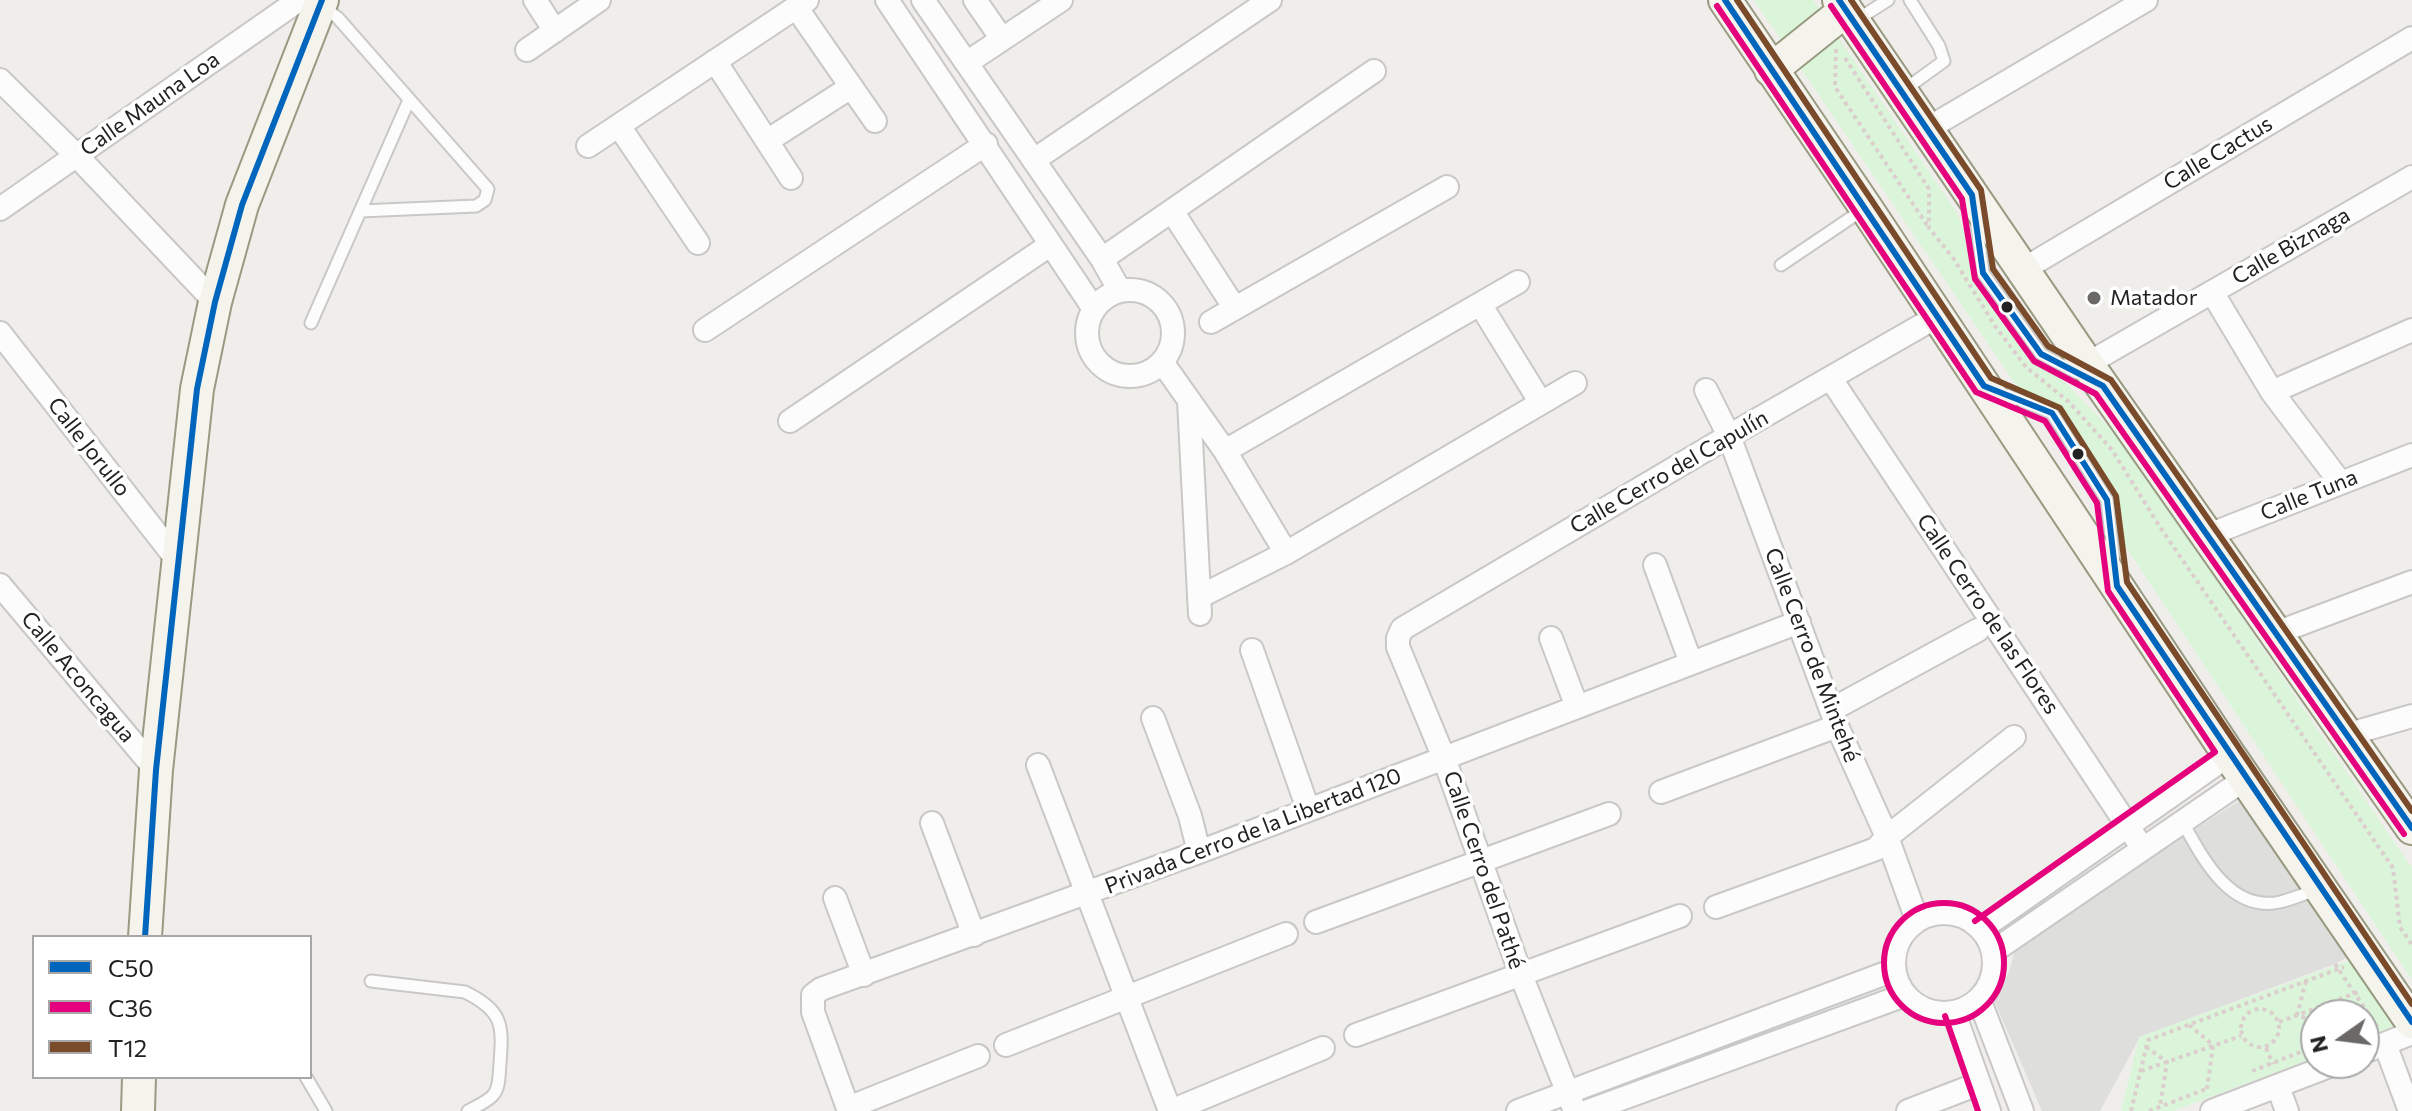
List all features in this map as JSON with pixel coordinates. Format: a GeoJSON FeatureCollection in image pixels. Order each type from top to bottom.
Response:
{"type":"FeatureCollection","features":[{"type":"Feature","properties":{"kind":"main road"},"geometry":{"type":"LineString","coordinates":[[1725,0],[2237,767],[2412,1022]]}},
{"type":"Feature","properties":{"kind":"main road"},"geometry":{"type":"LineString","coordinates":[[145,935],[156,770],[197,389],[215,302],[242,205],[314,1]]}},
{"type":"Feature","properties":{"kind":"main road"},"geometry":{"type":"LineString","coordinates":[[1771,70],[1848,8],[2095,375],[2412,828]]}},
{"type":"Feature","properties":{"kind":"main road"},"geometry":{"type":"LineString","coordinates":[[138,1111],[139,1079]]}},
{"type":"Feature","properties":{"kind":"street"},"geometry":{"type":"LineString","coordinates":[[535,0],[555,31]]}},
{"type":"Feature","properties":{"kind":"street"},"geometry":{"type":"LineString","coordinates":[[527,50],[599,0]]}},
{"type":"Feature","properties":{"kind":"street"},"geometry":{"type":"LineString","coordinates":[[887,0],[1094,309]]}},
{"type":"Feature","properties":{"kind":"street"},"geometry":{"type":"LineString","coordinates":[[923,0],[1102,259],[1120,291]]}},
{"type":"Feature","properties":{"kind":"street"},"geometry":{"type":"LineString","coordinates":[[975,0],[1002,39]]}},
{"type":"Feature","properties":{"kind":"street"},"geometry":{"type":"LineString","coordinates":[[968,62],[1061,0]]}},
{"type":"Feature","properties":{"kind":"street"},"geometry":{"type":"LineString","coordinates":[[1034,160],[1270,0]]}},
{"type":"Feature","properties":{"kind":"street"},"geometry":{"type":"LineString","coordinates":[[1927,129],[2146,0]]}},
{"type":"Feature","properties":{"kind":"street","name":"Calle Mauna Loa"},"geometry":{"type":"LineString","coordinates":[[0,209],[76,155],[314,1]]}},
{"type":"Feature","properties":{"kind":"street"},"geometry":{"type":"LineString","coordinates":[[588,146],[802,3],[851,87],[875,121]]}},
{"type":"Feature","properties":{"kind":"street","name":"Calle Cactus"},"geometry":{"type":"LineString","coordinates":[[2024,269],[2412,38]]}},
{"type":"Feature","properties":{"kind":"street"},"geometry":{"type":"LineString","coordinates":[[715,61],[791,178]]}},
{"type":"Feature","properties":{"kind":"street"},"geometry":{"type":"LineString","coordinates":[[1102,259],[1374,71]]}},
{"type":"Feature","properties":{"kind":"street"},"geometry":{"type":"LineString","coordinates":[[0,80],[76,155],[215,302]]}},
{"type":"Feature","properties":{"kind":"street"},"geometry":{"type":"LineString","coordinates":[[767,141],[851,87]]}},
{"type":"Feature","properties":{"kind":"street"},"geometry":{"type":"LineString","coordinates":[[619,126],[698,243]]}},
{"type":"Feature","properties":{"kind":"street"},"geometry":{"type":"LineString","coordinates":[[705,330],[986,144]]}},
{"type":"Feature","properties":{"kind":"street","name":"Calle Biznaga"},"geometry":{"type":"LineString","coordinates":[[2095,375],[2212,292],[2412,177]]}},
{"type":"Feature","properties":{"kind":"street"},"geometry":{"type":"LineString","coordinates":[[1211,322],[1447,187]]}},
{"type":"Feature","properties":{"kind":"street"},"geometry":{"type":"LineString","coordinates":[[1172,211],[1234,307]]}},
{"type":"Feature","properties":{"kind":"street"},"geometry":{"type":"LineString","coordinates":[[790,421],[1050,245]]}},
{"type":"Feature","properties":{"kind":"street"},"geometry":{"type":"LineString","coordinates":[[1225,451],[1518,282]]}},
{"type":"Feature","properties":{"kind":"street"},"geometry":{"type":"LineString","coordinates":[[1136,290],[1152,296],[1165,308],[1172,324],[1172,341],[1162,362],[1154,370],[1138,376],[1120,376],[1104,368],[1092,354],[1087,339],[1088,323],[1094,309],[1106,297],[1120,291],[1136,290]]}},
{"type":"Feature","properties":{"kind":"street"},"geometry":{"type":"LineString","coordinates":[[2212,292],[2272,392],[2340,482]]}},
{"type":"Feature","properties":{"kind":"street"},"geometry":{"type":"LineString","coordinates":[[1480,304],[1541,403]]}},
{"type":"Feature","properties":{"kind":"street","name":"Calle Cerro del Capulín"},"geometry":{"type":"LineString","coordinates":[[1402,629],[1938,316]]}},
{"type":"Feature","properties":{"kind":"street"},"geometry":{"type":"LineString","coordinates":[[2272,392],[2412,330]]}},
{"type":"Feature","properties":{"kind":"street","name":"Calle Jorullo"},"geometry":{"type":"LineString","coordinates":[[0,333],[178,561]]}},
{"type":"Feature","properties":{"kind":"street"},"geometry":{"type":"LineString","coordinates":[[1162,362],[1225,451],[1286,553]]}},
{"type":"Feature","properties":{"kind":"street","name":"Calle Cerro de las Flores"},"geometry":{"type":"LineString","coordinates":[[1831,379],[2143,849]]}},
{"type":"Feature","properties":{"kind":"street"},"geometry":{"type":"LineString","coordinates":[[1189,400],[1199,606],[1575,383]]}},
{"type":"Feature","properties":{"kind":"street","name":"Calle Cerro de Mintehé"},"geometry":{"type":"LineString","coordinates":[[1706,390],[1729,436],[1834,718],[1887,837],[1917,920]]}},
{"type":"Feature","properties":{"kind":"street","name":"Calle Tuna"},"geometry":{"type":"LineString","coordinates":[[2206,536],[2412,455]]}},
{"type":"Feature","properties":{"kind":"street"},"geometry":{"type":"LineString","coordinates":[[1655,565],[1691,663]]}},
{"type":"Feature","properties":{"kind":"street"},"geometry":{"type":"LineString","coordinates":[[2276,633],[2412,582]]}},
{"type":"Feature","properties":{"kind":"street","name":"Calle Aconcagua"},"geometry":{"type":"LineString","coordinates":[[0,585],[156,770]]}},
{"type":"Feature","properties":{"kind":"street","name":"Privada Cerro de la Libertad 120"},"geometry":{"type":"LineString","coordinates":[[848,1110],[813,1012],[813,995],[821,989],[1199,852],[1799,622]]}},
{"type":"Feature","properties":{"kind":"street","name":"Calle Cerro del Pathé"},"geometry":{"type":"LineString","coordinates":[[1402,629],[1398,647],[1444,758],[1521,975],[1571,1102]]}},
{"type":"Feature","properties":{"kind":"street"},"geometry":{"type":"LineString","coordinates":[[1661,792],[1834,718],[1978,630]]}},
{"type":"Feature","properties":{"kind":"street"},"geometry":{"type":"LineString","coordinates":[[1551,638],[1577,707]]}},
{"type":"Feature","properties":{"kind":"street"},"geometry":{"type":"LineString","coordinates":[[1252,650],[1308,809]]}},
{"type":"Feature","properties":{"kind":"street"},"geometry":{"type":"LineString","coordinates":[[2346,735],[2412,716]]}},
{"type":"Feature","properties":{"kind":"street"},"geometry":{"type":"LineString","coordinates":[[1153,718],[1190,816],[1199,852]]}},
{"type":"Feature","properties":{"kind":"street"},"geometry":{"type":"LineString","coordinates":[[1716,907],[1876,849],[2014,737]]}},
{"type":"Feature","properties":{"kind":"street"},"geometry":{"type":"LineString","coordinates":[[1038,765],[1171,1111],[1323,1048]]}},
{"type":"Feature","properties":{"kind":"street"},"geometry":{"type":"LineString","coordinates":[[1981,929],[2129,825],[2237,767]]}},
{"type":"Feature","properties":{"kind":"street"},"geometry":{"type":"LineString","coordinates":[[1994,951],[2182,821],[2237,767]]}},
{"type":"Feature","properties":{"kind":"street"},"geometry":{"type":"LineString","coordinates":[[1316,922],[1609,814]]}},
{"type":"Feature","properties":{"kind":"street"},"geometry":{"type":"LineString","coordinates":[[932,823],[974,935]]}},
{"type":"Feature","properties":{"kind":"street"},"geometry":{"type":"LineString","coordinates":[[835,898],[864,975]]}},
{"type":"Feature","properties":{"kind":"street"},"geometry":{"type":"LineString","coordinates":[[1938,913],[1960,915],[1981,929],[1994,951],[1993,974],[1988,988],[1979,999],[1954,1013],[1938,1013],[1920,1007],[1905,995],[1894,970],[1895,951],[1903,933],[1917,920],[1938,913]]}},
{"type":"Feature","properties":{"kind":"street"},"geometry":{"type":"LineString","coordinates":[[1356,1035],[1680,916]]}},
{"type":"Feature","properties":{"kind":"street"},"geometry":{"type":"LineString","coordinates":[[1006,1045],[1286,934]]}},
{"type":"Feature","properties":{"kind":"street"},"geometry":{"type":"LineString","coordinates":[[1518,1111],[1571,1102],[1894,970]]}},
{"type":"Feature","properties":{"kind":"street"},"geometry":{"type":"LineString","coordinates":[[1588,1111],[1905,995]]}},
{"type":"Feature","properties":{"kind":"street"},"geometry":{"type":"LineString","coordinates":[[1979,999],[2022,1111]]}},
{"type":"Feature","properties":{"kind":"street"},"geometry":{"type":"LineString","coordinates":[[1954,1013],[1989,1111]]}},
{"type":"Feature","properties":{"kind":"street"},"geometry":{"type":"LineString","coordinates":[[2380,1046],[2412,1033]]}},
{"type":"Feature","properties":{"kind":"street"},"geometry":{"type":"LineString","coordinates":[[848,1110],[978,1056]]}},
{"type":"Feature","properties":{"kind":"street"},"geometry":{"type":"LineString","coordinates":[[2380,1058],[2410,1111]]}},
{"type":"Feature","properties":{"kind":"street"},"geometry":{"type":"LineString","coordinates":[[2212,1111],[2300,1078]]}},
{"type":"Feature","properties":{"kind":"street"},"geometry":{"type":"LineString","coordinates":[[1908,1111],[1978,1084]]}},
{"type":"Feature","properties":{"kind":"street"},"geometry":{"type":"LineString","coordinates":[[2278,1087],[2287,1111]]}},
{"type":"Feature","properties":{"kind":"lane"},"geometry":{"type":"LineString","coordinates":[[1848,8],[1888,0]]}},
{"type":"Feature","properties":{"kind":"lane"},"geometry":{"type":"LineString","coordinates":[[1902,92],[1944,61],[1939,46],[1910,0]]}},
{"type":"Feature","properties":{"kind":"lane"},"geometry":{"type":"LineString","coordinates":[[314,1],[338,18],[488,189],[485,200],[476,206],[360,211]]}},
{"type":"Feature","properties":{"kind":"lane"},"geometry":{"type":"LineString","coordinates":[[311,323],[409,100]]}},
{"type":"Feature","properties":{"kind":"lane"},"geometry":{"type":"LineString","coordinates":[[1972,195],[1983,273],[2041,354],[2095,375]]}},
{"type":"Feature","properties":{"kind":"lane"},"geometry":{"type":"LineString","coordinates":[[1781,265],[1866,208]]}},
{"type":"Feature","properties":{"kind":"lane"},"geometry":{"type":"LineString","coordinates":[[2182,821],[2213,874],[2236,893],[2254,902],[2278,903],[2320,888]]}},
{"type":"Feature","properties":{"kind":"lane"},"geometry":{"type":"LineString","coordinates":[[371,981],[465,992],[498,1018],[503,1029],[498,1088],[492,1097],[468,1111]]}},
{"type":"Feature","properties":{"kind":"lane"},"geometry":{"type":"LineString","coordinates":[[307,1079],[326,1111]]}},
{"type":"Feature","properties":{"kind":"path"},"geometry":{"type":"LineString","coordinates":[[1931,230],[1929,189],[1836,44],[1835,87],[1931,230],[1953,258],[1995,326],[2026,367],[2069,402],[2112,450],[2160,527],[2393,868],[2400,927],[2412,945]]}},
{"type":"Feature","properties":{"kind":"path"},"geometry":{"type":"LineString","coordinates":[[2131,1111],[2148,1040],[2306,981],[2336,966],[2369,959]]}},
{"type":"Feature","properties":{"kind":"path"},"geometry":{"type":"LineString","coordinates":[[2336,966],[2359,999]]}},
{"type":"Feature","properties":{"kind":"path"},"geometry":{"type":"LineString","coordinates":[[2297,1015],[2306,981]]}},
{"type":"Feature","properties":{"kind":"path"},"geometry":{"type":"LineString","coordinates":[[2279,1022],[2354,993]]}},
{"type":"Feature","properties":{"kind":"path"},"geometry":{"type":"LineString","coordinates":[[2249,1002],[2253,1009]]}},
{"type":"Feature","properties":{"kind":"path"},"geometry":{"type":"LineString","coordinates":[[2253,1009],[2268,1010],[2279,1022],[2278,1037],[2266,1048],[2251,1047],[2241,1036],[2241,1020],[2253,1009]]}},
{"type":"Feature","properties":{"kind":"path"},"geometry":{"type":"LineString","coordinates":[[2189,1025],[2213,1045]]}},
{"type":"Feature","properties":{"kind":"path"},"geometry":{"type":"LineString","coordinates":[[2140,1071],[2241,1036]]}},
{"type":"Feature","properties":{"kind":"path"},"geometry":{"type":"LineString","coordinates":[[2207,1089],[2213,1045]]}},
{"type":"Feature","properties":{"kind":"path"},"geometry":{"type":"LineString","coordinates":[[2146,1047],[2167,1062]]}},
{"type":"Feature","properties":{"kind":"path"},"geometry":{"type":"LineString","coordinates":[[2246,1073],[2300,1052]]}},
{"type":"Feature","properties":{"kind":"path"},"geometry":{"type":"LineString","coordinates":[[2160,1106],[2167,1062]]}},
{"type":"Feature","properties":{"kind":"path"},"geometry":{"type":"LineString","coordinates":[[2149,1111],[2220,1084]]}},
{"type":"Feature","properties":{"kind":"shaded area"},"geometry":{"type":"Polygon","coordinates":[[[2244,798],[2355,953],[2335,964],[2140,1037],[2100,1111],[2042,1111],[1993,998],[2009,972],[2017,942],[2244,798]]]}},
{"type":"Feature","properties":{"kind":"green space"},"geometry":{"type":"Polygon","coordinates":[[[1754,0],[1813,0],[1957,213],[1985,290],[2010,326],[2123,442],[2412,868],[2412,980],[2106,517],[1754,0]]]}},
{"type":"Feature","properties":{"kind":"green space"},"geometry":{"type":"Polygon","coordinates":[[[2362,956],[2410,1022],[2380,1033],[2380,999],[2300,999],[2300,1063],[2173,1111],[2121,1111],[2139,1037],[2362,956]]]}},
{"type":"Feature","properties":{"kind":"transit line","name":"C50"},"geometry":{"type":"LineString","coordinates":[[145,935],[156,770],[197,389],[215,302],[242,205],[322,0]]}},
{"type":"Feature","properties":{"kind":"transit line","name":"C50"},"geometry":{"type":"LineString","coordinates":[[1725,0],[1984,386],[2052,413],[2107,500],[2117,586],[2412,1022]]}},
{"type":"Feature","properties":{"kind":"transit line","name":"T12"},"geometry":{"type":"LineString","coordinates":[[1737,0],[1991,378],[2060,408],[2116,496],[2127,582],[2412,1004]]}},
{"type":"Feature","properties":{"kind":"transit line","name":"C50"},"geometry":{"type":"LineString","coordinates":[[1839,0],[1972,195],[1983,273],[2041,354],[2103,386],[2412,828]]}},
{"type":"Feature","properties":{"kind":"transit line","name":"T12"},"geometry":{"type":"LineString","coordinates":[[1851,0],[1981,190],[1993,269],[2048,346],[2111,380],[2412,811]]}},
{"type":"Feature","properties":{"kind":"transit line","name":"C36"},"geometry":{"type":"LineString","coordinates":[[1717,6],[1976,392],[2045,421],[2097,503],[2108,591],[2215,752],[1975,921]]}},
{"type":"Feature","properties":{"kind":"transit line","name":"C36"},"geometry":{"type":"LineString","coordinates":[[1831,6],[1962,199],[1975,279],[2034,361],[2096,394],[2404,834]]}},
{"type":"Feature","properties":{"kind":"transit line","name":"C36"},"geometry":{"type":"LineString","coordinates":[[1944,903],[1967,908],[1986,921],[1999,940],[2004,963],[1999,986],[1986,1005],[1967,1018],[1944,1023],[1921,1018],[1902,1005],[1889,986],[1884,963],[1889,940],[1902,921],[1921,908],[1944,903]]}},
{"type":"Feature","properties":{"kind":"transit line","name":"C36"},"geometry":{"type":"LineString","coordinates":[[1945,1016],[1978,1111]]}},
{"type":"Feature","properties":{"kind":"place","name":"Matador"},"geometry":{"type":"Point","coordinates":[2094,298]}}]}
